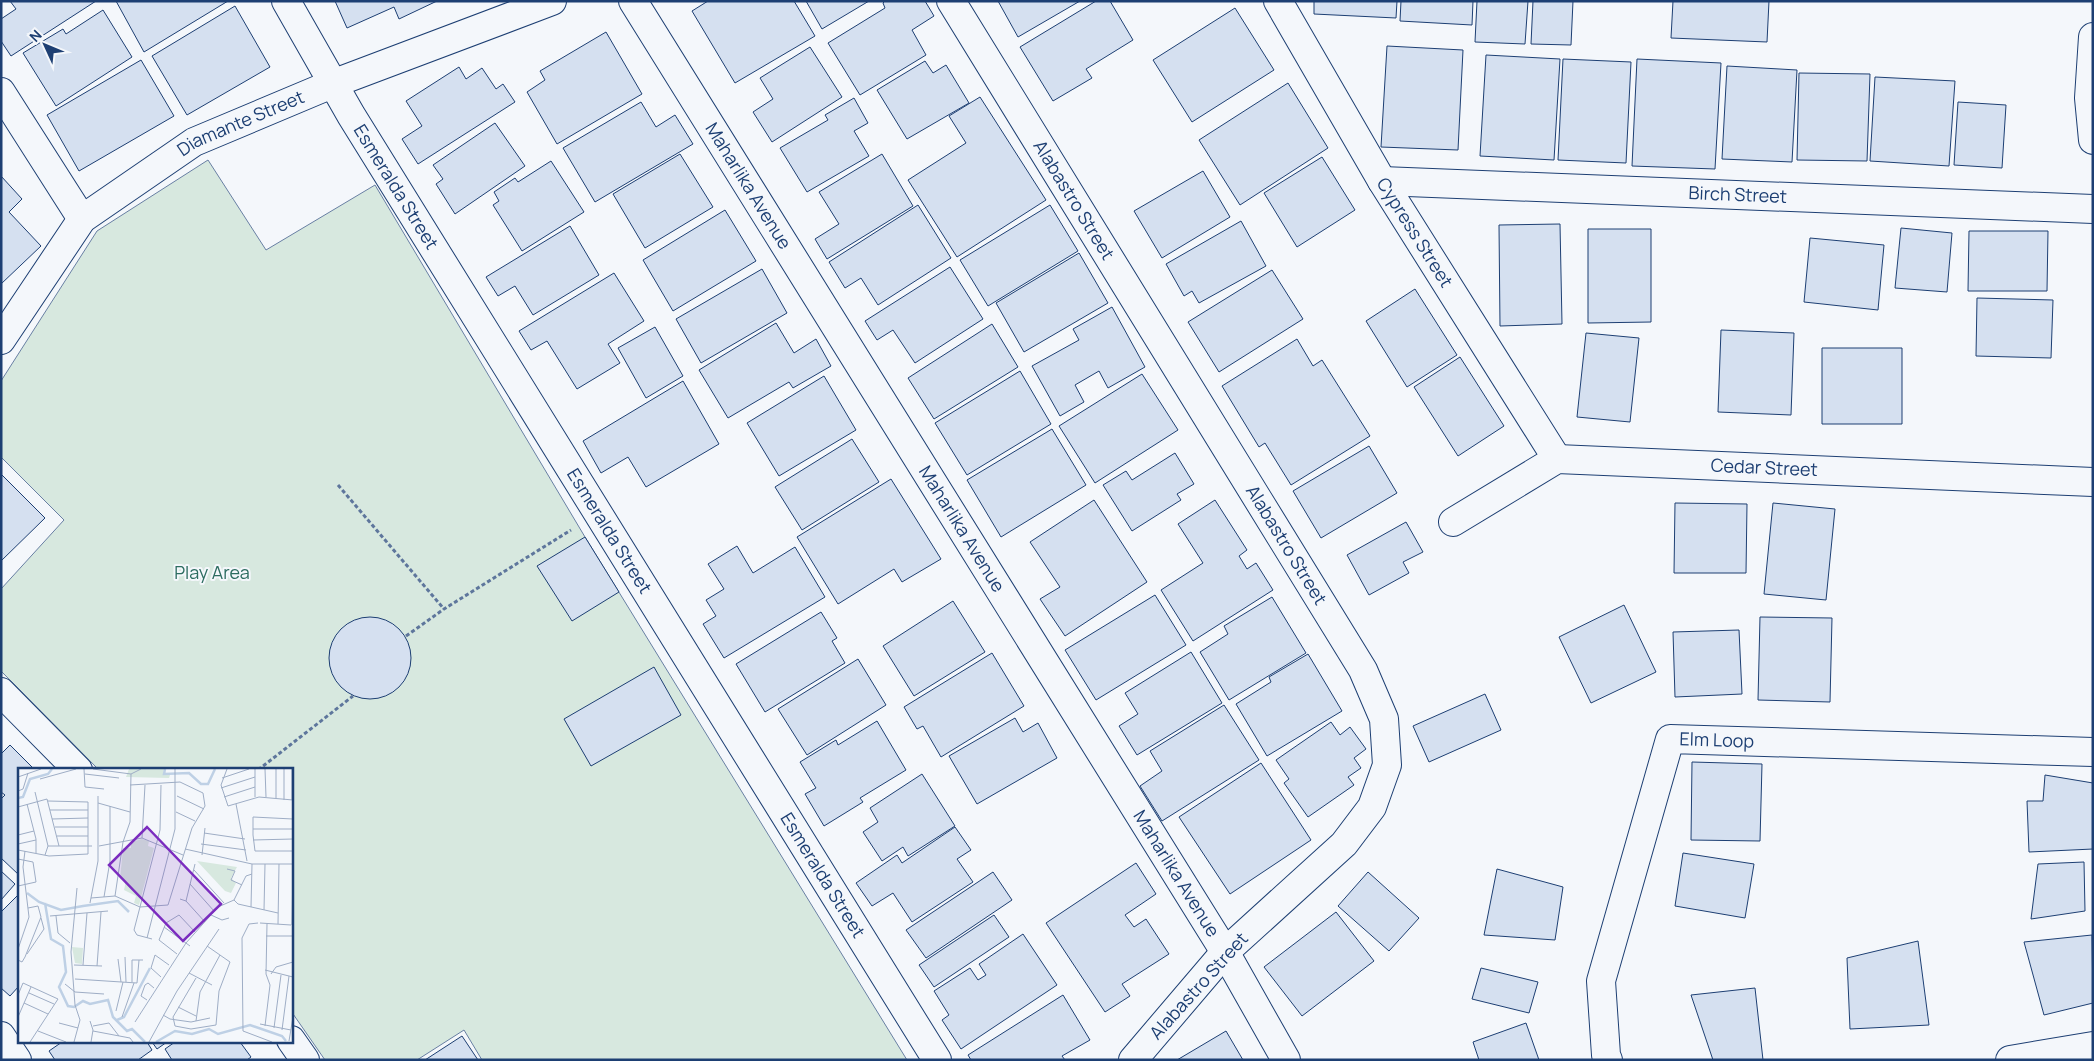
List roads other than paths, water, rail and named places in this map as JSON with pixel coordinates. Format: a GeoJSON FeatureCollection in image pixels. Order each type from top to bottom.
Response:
{"type":"FeatureCollection","features":[{"type":"Feature","properties":{"kind":"street","name":"Esmeralda Street"},"geometry":{"type":"LineString","coordinates":[[286,1],[332,84],[937,1060]]}},
{"type":"Feature","properties":{"kind":"street","name":"Diamante Street"},"geometry":{"type":"LineString","coordinates":[[1,340],[82,220],[194,142],[332,84],[552,1]]}},
{"type":"Feature","properties":{"kind":"street","name":"Maharlika Avenue"},"geometry":{"type":"LineString","coordinates":[[633,1],[1225,952],[1286,1060]]}},
{"type":"Feature","properties":{"kind":"street","name":"Alabastro Street"},"geometry":{"type":"LineString","coordinates":[[951,1],[1357,661],[1384,719],[1387,764],[1372,807],[1344,844],[1225,952],[1134,1060]]}},
{"type":"Feature","properties":{"kind":"street","name":"Cypress Street"},"geometry":{"type":"LineString","coordinates":[[1278,1],[1382,181],[1557,459]]}},
{"type":"Feature","properties":{"kind":"street"},"geometry":{"type":"LineString","coordinates":[[2093,37],[2089,98],[2093,140]]}},
{"type":"Feature","properties":{"kind":"street"},"geometry":{"type":"LineString","coordinates":[[1,92],[82,220]]}},
{"type":"Feature","properties":{"kind":"street","name":"Birch Street"},"geometry":{"type":"LineString","coordinates":[[1382,181],[2093,209]]}},
{"type":"Feature","properties":{"kind":"street"},"geometry":{"type":"LineString","coordinates":[[1453,522],[1557,459]]}},
{"type":"Feature","properties":{"kind":"street","name":"Cedar Street"},"geometry":{"type":"LineString","coordinates":[[1557,459],[2093,482]]}},
{"type":"Feature","properties":{"kind":"street"},"geometry":{"type":"LineString","coordinates":[[1,692],[76,768]]}},
{"type":"Feature","properties":{"kind":"street","name":"Elm Loop"},"geometry":{"type":"LineString","coordinates":[[1608,1060],[1601,981],[1670,739],[2093,752]]}},
{"type":"Feature","properties":{"kind":"street"},"geometry":{"type":"LineString","coordinates":[[1,1036],[18,1060]]}},
{"type":"Feature","properties":{"kind":"street"},"geometry":{"type":"LineString","coordinates":[[292,1041],[305,1060]]}},
{"type":"Feature","properties":{"kind":"street"},"geometry":{"type":"LineString","coordinates":[[2010,1060],[2093,1046]]}},
{"type":"Feature","properties":{"kind":"park label","name":"Play Area"},"geometry":{"type":"Point","coordinates":[212,573]}}]}
